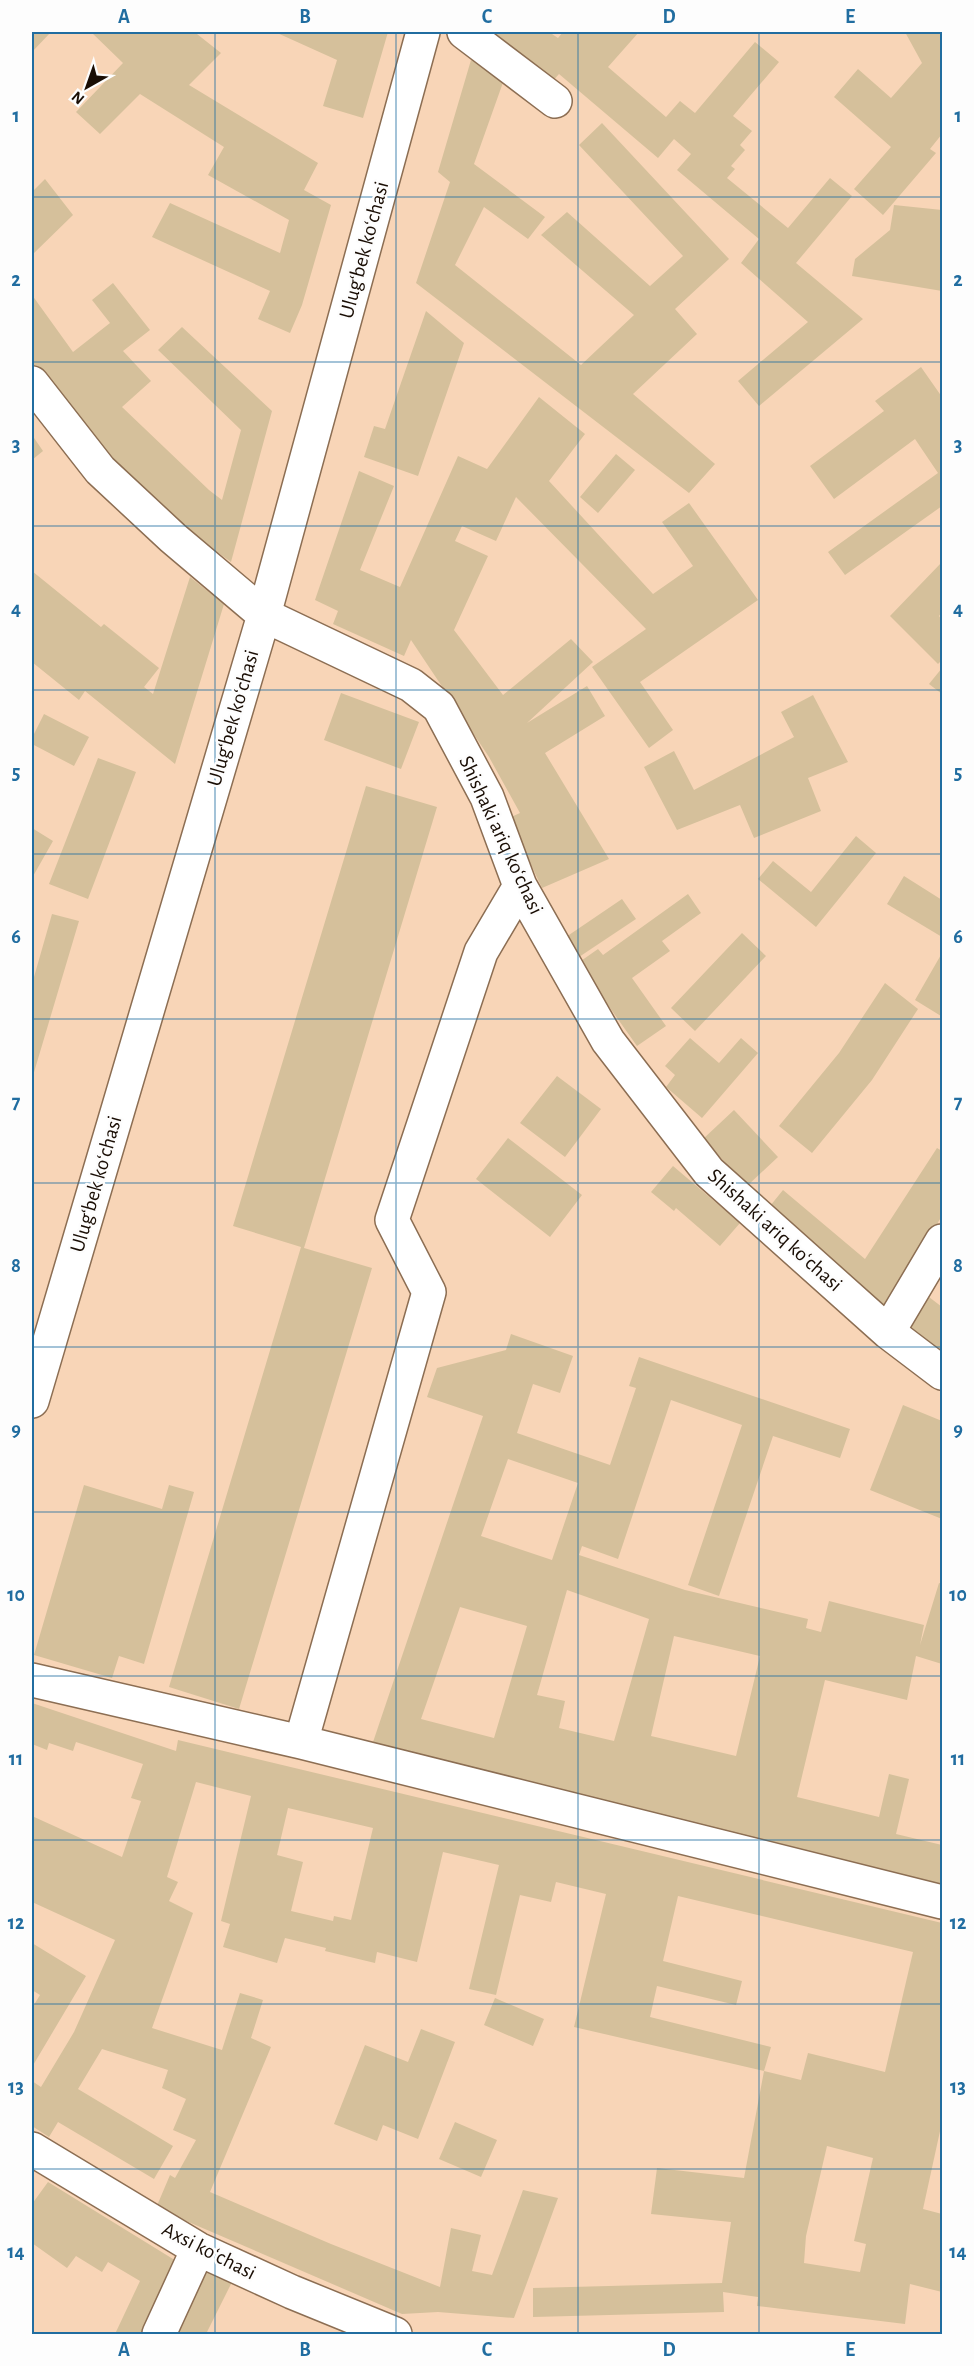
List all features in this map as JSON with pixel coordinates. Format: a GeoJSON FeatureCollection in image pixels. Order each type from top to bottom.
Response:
{"type":"FeatureCollection","features":[{"type":"Feature","properties":{"kind":"street","name":"Ulugʻbek koʻchasi"},"geometry":{"type":"LineString","coordinates":[[32,1401],[264,615],[423,32]]}},
{"type":"Feature","properties":{"kind":"street"},"geometry":{"type":"LineString","coordinates":[[464,32],[555,101]]}},
{"type":"Feature","properties":{"kind":"street","name":"Shishaki ariq koʻchasi"},"geometry":{"type":"LineString","coordinates":[[32,383],[100,470],[173,538],[264,615],[411,686],[439,707],[487,797],[520,886],[608,1041],[709,1172],[888,1332],[942,1373]]}},
{"type":"Feature","properties":{"kind":"street"},"geometry":{"type":"LineString","coordinates":[[300,1742],[429,1292],[392,1220],[481,952],[520,886]]}},
{"type":"Feature","properties":{"kind":"street"},"geometry":{"type":"LineString","coordinates":[[888,1332],[942,1241]]}},
{"type":"Feature","properties":{"kind":"street"},"geometry":{"type":"LineString","coordinates":[[32,1680],[300,1742],[942,1902]]}},
{"type":"Feature","properties":{"kind":"street","name":"Axsi koʻchasi"},"geometry":{"type":"LineString","coordinates":[[32,2149],[198,2249],[292,2292],[395,2334]]}},
{"type":"Feature","properties":{"kind":"street"},"geometry":{"type":"LineString","coordinates":[[159,2334],[198,2249]]}},
{"type":"Feature","properties":{"kind":"building"},"geometry":{"type":"Polygon","coordinates":[[[32,32],[51,32],[32,52],[32,32]]]}},
{"type":"Feature","properties":{"kind":"building"},"geometry":{"type":"Polygon","coordinates":[[[91,32],[200,32],[197,34],[221,53],[189,85],[318,163],[304,190],[331,205],[302,305],[290,333],[258,319],[270,291],[152,237],[170,203],[280,253],[289,220],[208,175],[224,147],[140,94],[100,134],[76,112],[123,63],[91,32]]]}},
{"type":"Feature","properties":{"kind":"building"},"geometry":{"type":"Polygon","coordinates":[[[275,32],[388,32],[363,118],[323,106],[337,60],[275,32]]]}},
{"type":"Feature","properties":{"kind":"building"},"geometry":{"type":"Polygon","coordinates":[[[491,32],[549,32],[558,38],[563,32],[639,32],[608,67],[666,117],[680,101],[695,113],[755,42],[779,62],[733,116],[752,131],[740,145],[745,150],[731,166],[735,169],[727,178],[788,228],[830,178],[852,196],[796,263],[863,319],[759,406],[738,381],[808,322],[741,263],[759,239],[677,170],[691,154],[674,139],[658,158],[559,74],[551,83],[491,32]]]}},
{"type":"Feature","properties":{"kind":"building"},"geometry":{"type":"Polygon","coordinates":[[[905,32],[942,32],[942,134],[930,149],[936,153],[883,215],[854,189],[891,147],[834,97],[858,69],[891,98],[922,63],[905,32]]]}},
{"type":"Feature","properties":{"kind":"building"},"geometry":{"type":"Polygon","coordinates":[[[471,60],[506,74],[474,164],[545,217],[528,239],[484,207],[455,265],[581,365],[634,315],[541,235],[567,212],[650,286],[683,256],[579,145],[602,123],[729,259],[675,309],[697,334],[633,394],[715,464],[689,493],[416,283],[450,182],[438,172],[471,60]]]}},
{"type":"Feature","properties":{"kind":"building"},"geometry":{"type":"Polygon","coordinates":[[[45,179],[73,215],[32,255],[32,192],[45,179]]]}},
{"type":"Feature","properties":{"kind":"building"},"geometry":{"type":"Polygon","coordinates":[[[894,205],[942,210],[942,291],[852,276],[855,259],[890,230],[894,205]]]}},
{"type":"Feature","properties":{"kind":"building"},"geometry":{"type":"Polygon","coordinates":[[[113,283],[150,330],[123,351],[151,381],[122,407],[222,500],[241,430],[158,350],[182,327],[272,411],[231,562],[181,526],[129,479],[32,367],[32,295],[73,352],[110,323],[92,300],[113,283]]]}},
{"type":"Feature","properties":{"kind":"building"},"geometry":{"type":"Polygon","coordinates":[[[426,311],[464,343],[418,476],[364,457],[374,426],[385,429],[426,311]]]}},
{"type":"Feature","properties":{"kind":"building"},"geometry":{"type":"Polygon","coordinates":[[[921,367],[942,397],[942,506],[845,575],[828,552],[938,473],[915,439],[834,499],[810,466],[884,411],[875,401],[921,367]]]}},
{"type":"Feature","properties":{"kind":"building"},"geometry":{"type":"Polygon","coordinates":[[[539,397],[585,434],[549,481],[653,594],[693,566],[662,522],[689,503],[758,600],[640,682],[673,730],[649,748],[592,667],[646,629],[516,497],[496,541],[462,526],[455,541],[488,556],[454,630],[503,695],[571,639],[593,662],[527,723],[587,686],[605,716],[545,753],[609,859],[542,888],[509,818],[520,813],[489,757],[411,640],[404,656],[333,624],[338,611],[315,600],[359,471],[394,486],[360,570],[400,587],[458,456],[487,469],[539,397]]]}},
{"type":"Feature","properties":{"kind":"building"},"geometry":{"type":"Polygon","coordinates":[[[32,435],[43,451],[32,460],[32,435]]]}},
{"type":"Feature","properties":{"kind":"building"},"geometry":{"type":"Polygon","coordinates":[[[616,454],[635,470],[598,513],[580,497],[616,454]]]}},
{"type":"Feature","properties":{"kind":"building"},"geometry":{"type":"Polygon","coordinates":[[[942,562],[942,612],[939,616],[942,620],[942,660],[938,664],[890,616],[942,562]]]}},
{"type":"Feature","properties":{"kind":"building"},"geometry":{"type":"Polygon","coordinates":[[[32,571],[101,627],[104,624],[159,668],[144,687],[153,694],[190,577],[224,604],[175,764],[85,691],[79,700],[32,662],[32,571]]]}},
{"type":"Feature","properties":{"kind":"building"},"geometry":{"type":"Polygon","coordinates":[[[942,668],[942,694],[929,684],[942,668]]]}},
{"type":"Feature","properties":{"kind":"building"},"geometry":{"type":"Polygon","coordinates":[[[341,693],[419,722],[401,769],[324,740],[341,693]]]}},
{"type":"Feature","properties":{"kind":"building"},"geometry":{"type":"Polygon","coordinates":[[[813,695],[848,762],[808,778],[821,811],[754,838],[740,805],[677,830],[644,767],[674,751],[694,790],[794,737],[781,712],[813,695]]]}},
{"type":"Feature","properties":{"kind":"building"},"geometry":{"type":"Polygon","coordinates":[[[44,714],[89,737],[74,766],[32,744],[32,738],[44,714]]]}},
{"type":"Feature","properties":{"kind":"building"},"geometry":{"type":"Polygon","coordinates":[[[98,758],[136,772],[88,899],[49,884],[98,758]]]}},
{"type":"Feature","properties":{"kind":"building"},"geometry":{"type":"Polygon","coordinates":[[[366,786],[437,807],[304,1248],[372,1268],[239,1709],[169,1687],[301,1247],[233,1226],[366,786]]]}},
{"type":"Feature","properties":{"kind":"building"},"geometry":{"type":"Polygon","coordinates":[[[32,828],[53,841],[32,878],[32,828]]]}},
{"type":"Feature","properties":{"kind":"building"},"geometry":{"type":"Polygon","coordinates":[[[856,836],[876,853],[816,927],[758,879],[773,861],[811,892],[856,836]]]}},
{"type":"Feature","properties":{"kind":"building"},"geometry":{"type":"Polygon","coordinates":[[[904,876],[942,900],[942,937],[887,904],[904,876]]]}},
{"type":"Feature","properties":{"kind":"building"},"geometry":{"type":"Polygon","coordinates":[[[688,894],[701,913],[662,941],[670,951],[632,978],[666,1026],[637,1046],[578,963],[598,949],[603,955],[688,894]]]}},
{"type":"Feature","properties":{"kind":"building"},"geometry":{"type":"Polygon","coordinates":[[[622,899],[636,919],[579,957],[566,937],[622,899]]]}},
{"type":"Feature","properties":{"kind":"building"},"geometry":{"type":"Polygon","coordinates":[[[52,914],[79,921],[32,1079],[32,984],[52,914]]]}},
{"type":"Feature","properties":{"kind":"building"},"geometry":{"type":"Polygon","coordinates":[[[742,933],[766,956],[695,1031],[671,1008],[742,933]]]}},
{"type":"Feature","properties":{"kind":"building"},"geometry":{"type":"Polygon","coordinates":[[[942,953],[942,1013],[941,1016],[915,1000],[942,953]]]}},
{"type":"Feature","properties":{"kind":"building"},"geometry":{"type":"Polygon","coordinates":[[[885,983],[918,1009],[872,1080],[812,1153],[779,1126],[839,1053],[885,983]]]}},
{"type":"Feature","properties":{"kind":"building"},"geometry":{"type":"Polygon","coordinates":[[[690,1038],[719,1063],[741,1038],[758,1053],[702,1118],[666,1087],[675,1075],[665,1066],[690,1038]]]}},
{"type":"Feature","properties":{"kind":"building"},"geometry":{"type":"Polygon","coordinates":[[[557,1076],[601,1109],[565,1157],[520,1123],[557,1076]]]}},
{"type":"Feature","properties":{"kind":"building"},"geometry":{"type":"Polygon","coordinates":[[[734,1110],[778,1157],[747,1186],[703,1139],[734,1110]]]}},
{"type":"Feature","properties":{"kind":"building"},"geometry":{"type":"Polygon","coordinates":[[[508,1138],[582,1195],[550,1237],[476,1179],[508,1138]]]}},
{"type":"Feature","properties":{"kind":"building"},"geometry":{"type":"Polygon","coordinates":[[[937,1148],[942,1151],[942,1216],[885,1306],[850,1283],[766,1211],[783,1190],[865,1259],[937,1148]]]}},
{"type":"Feature","properties":{"kind":"building"},"geometry":{"type":"Polygon","coordinates":[[[673,1166],[740,1223],[720,1246],[676,1208],[674,1211],[651,1192],[673,1166]]]}},
{"type":"Feature","properties":{"kind":"building"},"geometry":{"type":"Polygon","coordinates":[[[929,1297],[942,1307],[942,1356],[906,1331],[929,1297]]]}},
{"type":"Feature","properties":{"kind":"building"},"geometry":{"type":"Polygon","coordinates":[[[511,1334],[573,1356],[560,1393],[533,1384],[517,1433],[610,1465],[636,1388],[629,1386],[639,1357],[850,1429],[840,1458],[773,1436],[719,1596],[688,1585],[742,1425],[671,1400],[618,1559],[582,1546],[579,1555],[685,1590],[808,1619],[806,1628],[821,1632],[829,1601],[924,1625],[920,1645],[939,1583],[942,1584],[942,1664],[916,1656],[907,1700],[825,1680],[797,1797],[879,1817],[889,1774],[909,1779],[896,1834],[942,1845],[942,1886],[371,1748],[483,1416],[427,1397],[437,1368],[506,1350],[511,1334]],[[508,1459],[481,1536],[552,1560],[578,1483],[508,1459]],[[567,1590],[537,1695],[565,1701],[559,1728],[614,1741],[649,1619],[567,1590]],[[460,1607],[421,1719],[494,1738],[527,1626],[460,1607]],[[674,1636],[651,1736],[736,1756],[760,1656],[674,1636]]]}},
{"type":"Feature","properties":{"kind":"building"},"geometry":{"type":"Polygon","coordinates":[[[903,1405],[942,1421],[942,1519],[870,1490],[903,1405]]]}},
{"type":"Feature","properties":{"kind":"building"},"geometry":{"type":"Polygon","coordinates":[[[84,1485],[162,1509],[169,1485],[194,1492],[144,1664],[119,1656],[112,1678],[34,1655],[84,1485]]]}},
{"type":"Feature","properties":{"kind":"building"},"geometry":{"type":"Polygon","coordinates":[[[32,1703],[176,1751],[178,1740],[942,1923],[942,2122],[923,2209],[942,2214],[942,2292],[910,2284],[905,2324],[757,2306],[758,2297],[723,2292],[724,2312],[533,2317],[533,2288],[722,2283],[731,2222],[651,2214],[657,2168],[744,2178],[764,2071],[574,2027],[606,1894],[556,1882],[551,1902],[520,1895],[496,1995],[469,1989],[499,1865],[443,1852],[417,1962],[377,1952],[375,1963],[325,1951],[326,1948],[285,1938],[277,1963],[223,1947],[230,1924],[221,1921],[251,1796],[196,1782],[167,1877],[178,1882],[169,1901],[193,1913],[152,2028],[222,2050],[240,1993],[263,2000],[251,2038],[271,2047],[210,2192],[331,2244],[440,2287],[451,2228],[481,2235],[472,2271],[492,2275],[523,2190],[558,2198],[514,2318],[438,2312],[402,2314],[156,2208],[170,2175],[175,2178],[196,2140],[173,2130],[186,2099],[162,2088],[168,2070],[102,2049],[78,2089],[173,2146],[154,2179],[58,2122],[49,2137],[32,2126],[32,2081],[41,2087],[74,2032],[115,1940],[32,1902],[32,1816],[122,1857],[141,1801],[131,1798],[143,1764],[76,1742],[73,1751],[49,1743],[47,1750],[32,1744],[32,1703]],[[288,1808],[277,1855],[303,1862],[291,1911],[333,1921],[334,1916],[351,1920],[373,1828],[288,1808]],[[678,1896],[663,1961],[742,1981],[736,2005],[657,1986],[650,2017],[771,2047],[764,2071],[801,2080],[808,2053],[885,2072],[913,1952],[678,1896]],[[827,2146],[806,2236],[804,2263],[860,2272],[866,2244],[854,2241],[873,2158],[827,2146]]]}},
{"type":"Feature","properties":{"kind":"building"},"geometry":{"type":"Polygon","coordinates":[[[32,1943],[86,1976],[32,2067],[32,2008],[40,1995],[32,1990],[32,1943]]]}},
{"type":"Feature","properties":{"kind":"building"},"geometry":{"type":"Polygon","coordinates":[[[495,1998],[544,2019],[533,2046],[484,2025],[495,1998]]]}},
{"type":"Feature","properties":{"kind":"building"},"geometry":{"type":"Polygon","coordinates":[[[421,2029],[455,2042],[418,2139],[383,2125],[377,2141],[334,2124],[365,2045],[408,2062],[421,2029]]]}},
{"type":"Feature","properties":{"kind":"building"},"geometry":{"type":"Polygon","coordinates":[[[455,2122],[497,2140],[481,2177],[439,2159],[455,2122]]]}},
{"type":"Feature","properties":{"kind":"building"},"geometry":{"type":"Polygon","coordinates":[[[48,2182],[186,2267],[155,2334],[115,2334],[140,2281],[108,2262],[102,2272],[76,2256],[67,2268],[32,2243],[32,2204],[48,2182]]]}},
{"type":"Feature","properties":{"kind":"building"},"geometry":{"type":"Polygon","coordinates":[[[197,2265],[232,2282],[206,2334],[169,2334],[197,2265]]]}}]}
